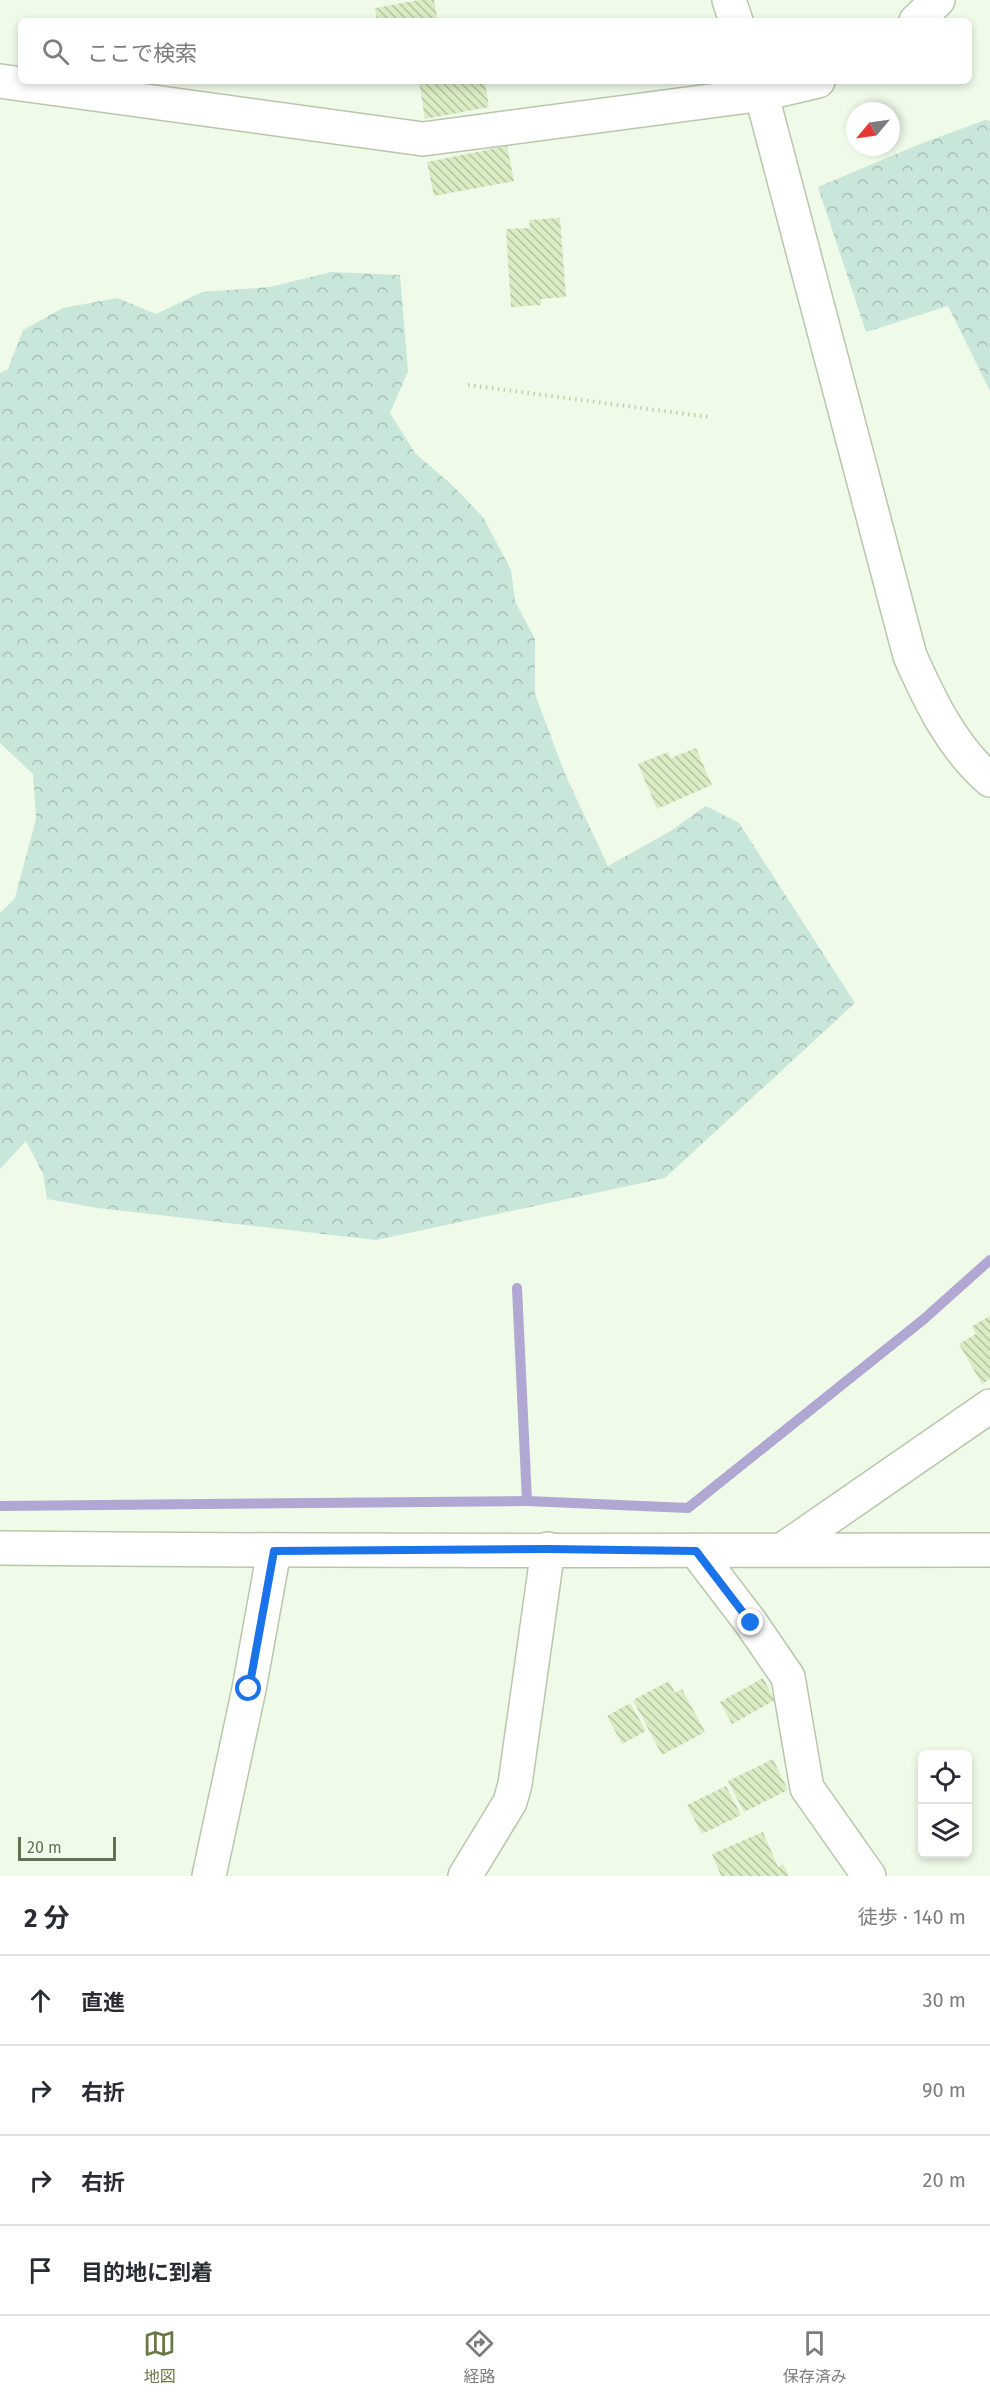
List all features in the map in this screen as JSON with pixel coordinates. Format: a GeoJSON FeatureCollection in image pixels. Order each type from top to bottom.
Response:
{"type":"FeatureCollection","features":[{"type":"Feature","properties":{"kind":"street"},"geometry":{"type":"LineString","coordinates":[[729,0],[735,18]]}},
{"type":"Feature","properties":{"kind":"street"},"geometry":{"type":"LineString","coordinates":[[918,18],[938,0]]}},
{"type":"Feature","properties":{"kind":"street"},"geometry":{"type":"LineString","coordinates":[[0,81],[18,83]]}},
{"type":"Feature","properties":{"kind":"street"},"geometry":{"type":"LineString","coordinates":[[22,84],[423,139],[794,84]]}},
{"type":"Feature","properties":{"kind":"street"},"geometry":{"type":"LineString","coordinates":[[761,88],[844,412],[887,564],[910,656],[931,702],[964,754],[990,780]]}},
{"type":"Feature","properties":{"kind":"street"},"geometry":{"type":"LineString","coordinates":[[782,1550],[990,1406]]}},
{"type":"Feature","properties":{"kind":"street"},"geometry":{"type":"LineString","coordinates":[[0,1548],[274,1551],[990,1550]]}},
{"type":"Feature","properties":{"kind":"street"},"geometry":{"type":"LineString","coordinates":[[465,1876],[510,1802],[515,1784],[548,1549]]}},
{"type":"Feature","properties":{"kind":"street"},"geometry":{"type":"LineString","coordinates":[[209,1876],[249,1689],[274,1551]]}},
{"type":"Feature","properties":{"kind":"street"},"geometry":{"type":"LineString","coordinates":[[696,1551],[751,1623],[788,1677],[807,1788],[869,1876]]}},
{"type":"Feature","properties":{"kind":"path"},"geometry":{"type":"LineString","coordinates":[[468,385],[709,417]]}},
{"type":"Feature","properties":{"kind":"green space"},"geometry":{"type":"Polygon","coordinates":[[[985,120],[990,121],[990,391],[948,306],[866,332],[818,187],[892,156],[900,156],[900,152],[985,120]]]}},
{"type":"Feature","properties":{"kind":"green space"},"geometry":{"type":"Polygon","coordinates":[[[331,272],[400,275],[408,371],[390,413],[415,453],[453,486],[483,517],[511,570],[515,601],[535,639],[535,694],[565,774],[608,866],[669,832],[706,806],[739,823],[855,1003],[665,1178],[376,1240],[98,1208],[47,1199],[43,1174],[26,1141],[0,1169],[0,913],[15,898],[36,819],[33,774],[0,743],[0,373],[8,369],[23,330],[63,308],[117,298],[156,314],[202,292],[270,287],[331,272]]]}},
{"type":"Feature","properties":{"kind":"building"},"geometry":{"type":"Polygon","coordinates":[[[419,0],[434,0],[437,18],[377,18],[375,8],[419,0]]]}},
{"type":"Feature","properties":{"kind":"building"},"geometry":{"type":"Polygon","coordinates":[[[419,84],[485,84],[489,107],[425,119],[419,84]]]}},
{"type":"Feature","properties":{"kind":"building"},"geometry":{"type":"Polygon","coordinates":[[[507,146],[514,181],[434,196],[427,162],[507,146]]]}},
{"type":"Feature","properties":{"kind":"building"},"geometry":{"type":"Polygon","coordinates":[[[560,218],[566,297],[541,299],[541,305],[511,307],[506,229],[530,228],[529,220],[560,218]]]}},
{"type":"Feature","properties":{"kind":"building"},"geometry":{"type":"Polygon","coordinates":[[[696,748],[712,785],[657,809],[638,764],[668,752],[671,758],[696,748]]]}},
{"type":"Feature","properties":{"kind":"building"},"geometry":{"type":"Polygon","coordinates":[[[990,1316],[990,1379],[982,1384],[959,1344],[976,1334],[972,1326],[990,1316]]]}},
{"type":"Feature","properties":{"kind":"building"},"geometry":{"type":"Polygon","coordinates":[[[763,1678],[775,1700],[732,1724],[720,1702],[763,1678]]]}},
{"type":"Feature","properties":{"kind":"building"},"geometry":{"type":"Polygon","coordinates":[[[669,1681],[675,1693],[682,1689],[705,1732],[662,1755],[633,1700],[669,1681]]]}},
{"type":"Feature","properties":{"kind":"building"},"geometry":{"type":"Polygon","coordinates":[[[630,1703],[646,1731],[622,1744],[607,1716],[630,1703]]]}},
{"type":"Feature","properties":{"kind":"building"},"geometry":{"type":"Polygon","coordinates":[[[773,1759],[788,1790],[744,1812],[728,1781],[773,1759]]]}},
{"type":"Feature","properties":{"kind":"building"},"geometry":{"type":"Polygon","coordinates":[[[726,1786],[741,1815],[702,1834],[687,1805],[726,1786]]]}},
{"type":"Feature","properties":{"kind":"building"},"geometry":{"type":"Polygon","coordinates":[[[763,1832],[778,1867],[783,1864],[789,1876],[721,1876],[712,1854],[763,1832]]]}},
{"type":"Feature","properties":{"kind":"waterway"},"geometry":{"type":"LineString","coordinates":[[517,1288],[527,1501],[688,1508],[924,1319],[990,1260]]}},
{"type":"Feature","properties":{"kind":"waterway"},"geometry":{"type":"LineString","coordinates":[[0,1506],[527,1501]]}},
{"type":"Feature","properties":{"kind":"route"},"geometry":{"type":"LineString","coordinates":[[249,1689],[274,1551],[548,1549],[696,1551],[751,1623]]}}]}
